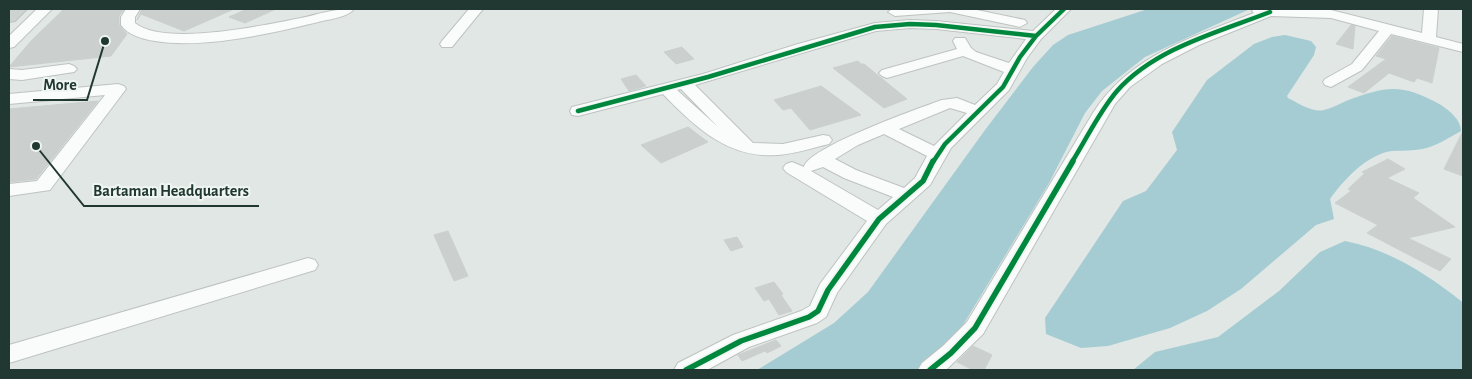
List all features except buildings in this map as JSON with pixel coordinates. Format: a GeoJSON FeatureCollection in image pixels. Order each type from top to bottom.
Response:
{"type":"FeatureCollection","features":[{"type":"Feature","properties":{"kind":"main road"},"geometry":{"type":"LineString","coordinates":[[9,17],[18,9]]}},
{"type":"Feature","properties":{"kind":"street"},"geometry":{"type":"LineString","coordinates":[[9,44],[45,9]]}},
{"type":"Feature","properties":{"kind":"street"},"geometry":{"type":"LineString","coordinates":[[133,9],[128,17],[128,25],[138,32],[157,37],[181,39],[290,26],[328,17],[347,9]]}},
{"type":"Feature","properties":{"kind":"street"},"geometry":{"type":"LineString","coordinates":[[447,44],[476,9]]}},
{"type":"Feature","properties":{"kind":"street"},"geometry":{"type":"LineString","coordinates":[[895,12],[947,9]]}},
{"type":"Feature","properties":{"kind":"street"},"geometry":{"type":"LineString","coordinates":[[953,9],[1039,32]]}},
{"type":"Feature","properties":{"kind":"street"},"geometry":{"type":"LineString","coordinates":[[686,370],[742,341],[809,317],[818,311],[828,290],[879,219],[923,180],[937,154],[1003,87],[1020,57],[1039,32],[1064,9]]}},
{"type":"Feature","properties":{"kind":"street"},"geometry":{"type":"LineString","coordinates":[[1429,38],[1431,9]]}},
{"type":"Feature","properties":{"kind":"street"},"geometry":{"type":"LineString","coordinates":[[930,370],[951,353],[975,328],[1099,117],[1123,85],[1141,70],[1175,51],[1261,11],[1309,11],[1324,13],[1463,48]]}},
{"type":"Feature","properties":{"kind":"street"},"geometry":{"type":"LineString","coordinates":[[578,111],[685,84],[875,27],[910,24],[1039,32]]}},
{"type":"Feature","properties":{"kind":"street"},"geometry":{"type":"LineString","coordinates":[[956,26],[965,51],[977,58],[1014,70]]}},
{"type":"Feature","properties":{"kind":"street"},"geometry":{"type":"LineString","coordinates":[[1330,82],[1357,67],[1388,28]]}},
{"type":"Feature","properties":{"kind":"street"},"geometry":{"type":"LineString","coordinates":[[887,73],[965,51]]}},
{"type":"Feature","properties":{"kind":"street"},"geometry":{"type":"LineString","coordinates":[[9,74],[22,75],[69,69]]}},
{"type":"Feature","properties":{"kind":"street"},"geometry":{"type":"LineString","coordinates":[[685,84],[747,147]]}},
{"type":"Feature","properties":{"kind":"street"},"geometry":{"type":"LineString","coordinates":[[9,99],[118,89],[44,186],[9,190]]}},
{"type":"Feature","properties":{"kind":"street"},"geometry":{"type":"LineString","coordinates":[[667,89],[705,126],[722,138],[747,147],[770,150],[823,140]]}},
{"type":"Feature","properties":{"kind":"street"},"geometry":{"type":"LineString","coordinates":[[906,195],[817,162],[846,144],[952,102],[977,112]]}},
{"type":"Feature","properties":{"kind":"street"},"geometry":{"type":"LineString","coordinates":[[884,128],[937,154]]}},
{"type":"Feature","properties":{"kind":"street"},"geometry":{"type":"LineString","coordinates":[[792,168],[879,219]]}},
{"type":"Feature","properties":{"kind":"street"},"geometry":{"type":"LineString","coordinates":[[9,354],[308,265]]}},
{"type":"Feature","properties":{"kind":"water"},"geometry":{"type":"Polygon","coordinates":[[[1148,9],[1250,9],[1145,57],[1102,91],[1085,113],[1049,183],[957,335],[918,370],[757,370],[834,323],[868,292],[985,130],[1033,67],[1053,45],[1068,35],[1148,9]]]}},
{"type":"Feature","properties":{"kind":"water"},"geometry":{"type":"Polygon","coordinates":[[[1285,35],[1311,41],[1316,47],[1314,55],[1287,96],[1288,98],[1306,107],[1320,111],[1373,92],[1394,89],[1404,90],[1427,98],[1444,107],[1457,120],[1461,131],[1427,148],[1387,152],[1367,161],[1341,185],[1330,199],[1334,219],[1316,225],[1241,289],[1207,311],[1170,328],[1108,346],[1081,348],[1046,334],[1045,318],[1123,201],[1146,191],[1177,150],[1172,132],[1207,80],[1254,44],[1272,37],[1285,35]]]}},
{"type":"Feature","properties":{"kind":"water"},"geometry":{"type":"Polygon","coordinates":[[[1345,241],[1392,256],[1435,281],[1463,303],[1463,370],[1133,370],[1155,352],[1218,337],[1279,291],[1320,252],[1345,241]]]}},
{"type":"Feature","properties":{"kind":"cycle path"},"geometry":{"type":"LineString","coordinates":[[686,370],[741,341],[809,317],[818,311],[828,290],[879,219],[923,181],[937,154],[945,144],[1003,87],[1020,57],[1036,36],[1064,9]]}},
{"type":"Feature","properties":{"kind":"cycle path"},"geometry":{"type":"LineString","coordinates":[[930,370],[951,353],[975,328],[1101,113],[1120,88],[1157,60],[1194,42],[1270,12]]}},
{"type":"Feature","properties":{"kind":"cycle path"},"geometry":{"type":"LineString","coordinates":[[578,111],[708,77],[875,27],[910,24],[936,25],[1036,36]]}},
{"type":"Feature","properties":{"kind":"place","name":"More"},"geometry":{"type":"Point","coordinates":[105,41]}},
{"type":"Feature","properties":{"kind":"place","name":"Bartaman Headquarters"},"geometry":{"type":"Point","coordinates":[36,146]}}]}
